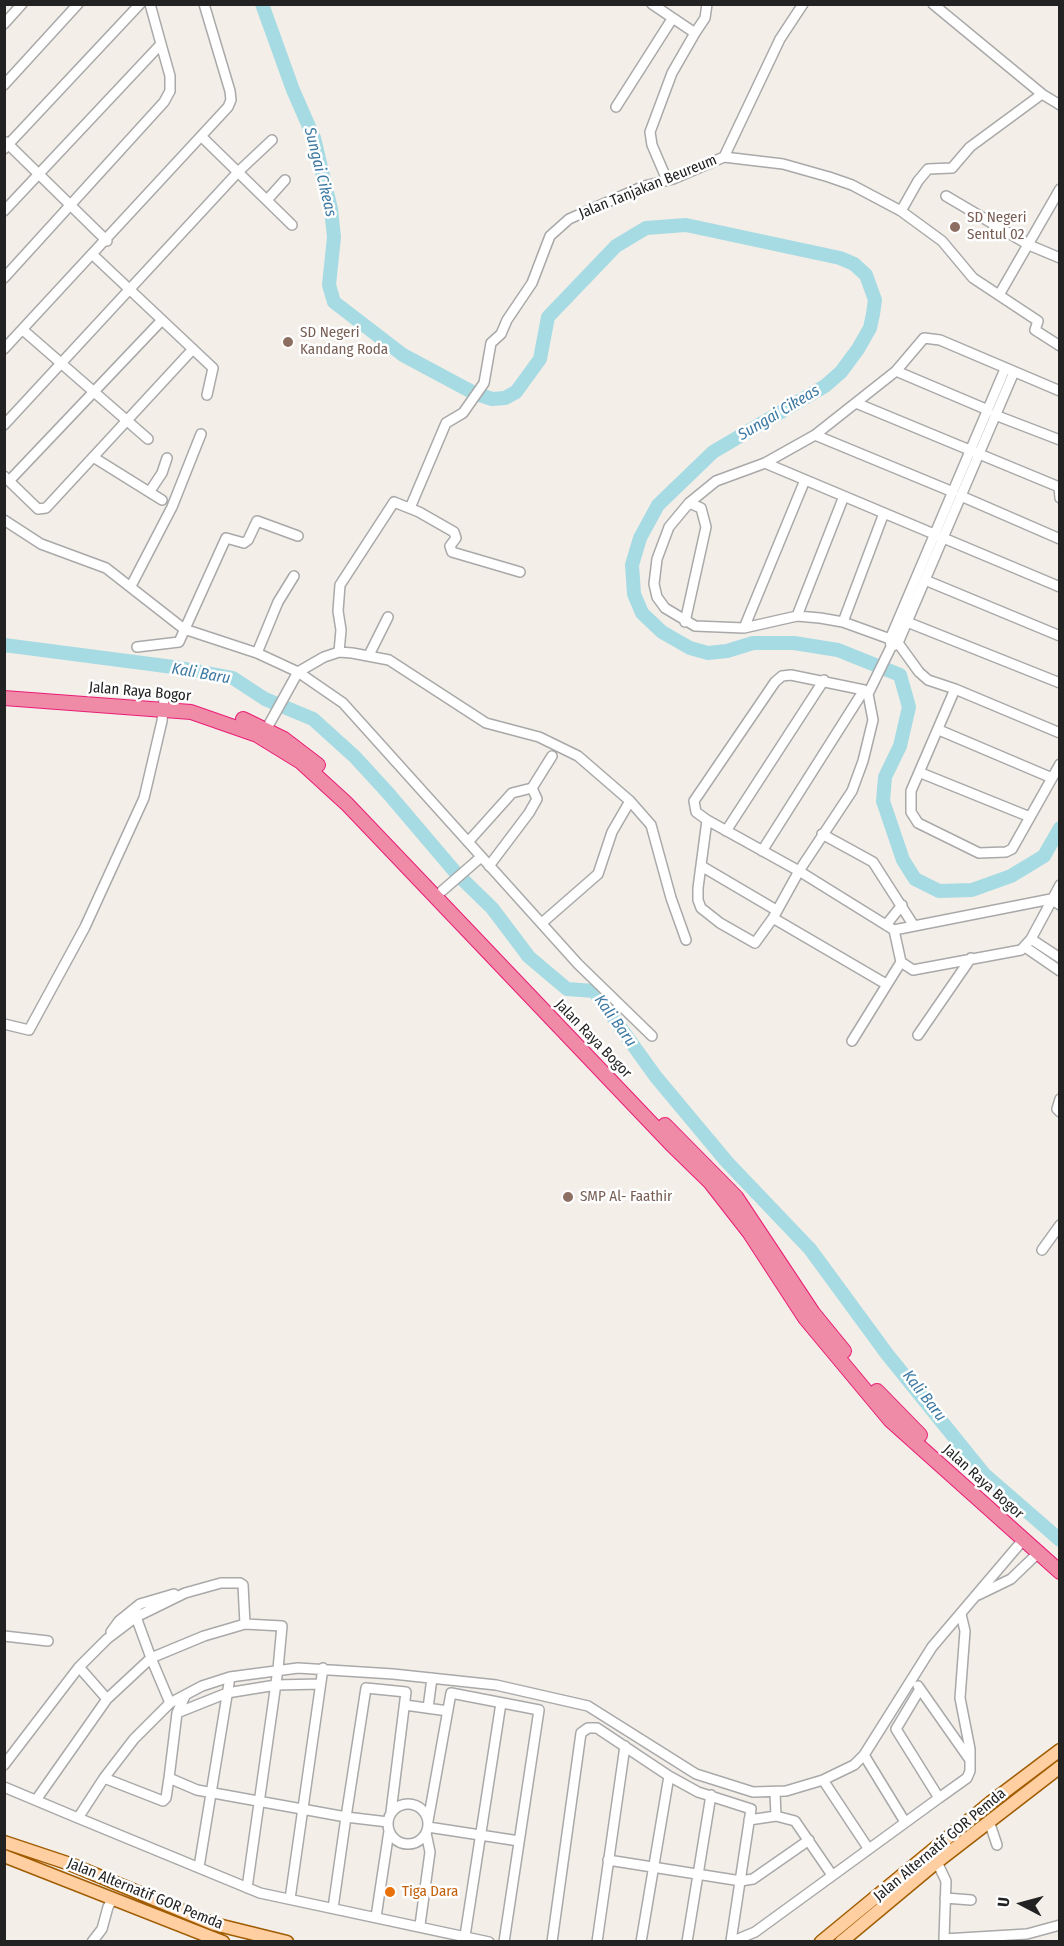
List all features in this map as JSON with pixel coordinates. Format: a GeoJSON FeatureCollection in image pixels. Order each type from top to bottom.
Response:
{"type":"FeatureCollection","features":[{"type":"Feature","properties":{"kind":"highway","name":"Jalan Raya Bogor"},"geometry":{"type":"LineString","coordinates":[[4,689],[164,703],[257,735],[301,762],[347,804],[663,1136],[710,1182],[749,1232],[805,1318],[890,1420],[997,1511],[1059,1560]]}},
{"type":"Feature","properties":{"kind":"highway","name":"Jalan Raya Bogor"},"geometry":{"type":"LineString","coordinates":[[4,698],[192,702],[267,728],[306,754],[442,891],[714,1173],[757,1226],[813,1313],[868,1380],[897,1413],[997,1511],[1023,1540],[1059,1572]]}},
{"type":"Feature","properties":{"kind":"main road","name":"Jalan Alternatif GOR Pemda"},"geometry":{"type":"LineString","coordinates":[[820,1941],[991,1802],[1059,1750]]}},
{"type":"Feature","properties":{"kind":"main road","name":"Jalan Alternatif GOR Pemda"},"geometry":{"type":"LineString","coordinates":[[840,1941],[1059,1767]]}},
{"type":"Feature","properties":{"kind":"main road","name":"Jalan Alternatif GOR Pemda"},"geometry":{"type":"LineString","coordinates":[[4,1842],[70,1864],[214,1924],[287,1941]]}},
{"type":"Feature","properties":{"kind":"main road","name":"Jalan Alternatif GOR Pemda"},"geometry":{"type":"LineString","coordinates":[[4,1856],[222,1941]]}},
{"type":"Feature","properties":{"kind":"street"},"geometry":{"type":"LineString","coordinates":[[4,24],[22,4]]}},
{"type":"Feature","properties":{"kind":"street"},"geometry":{"type":"LineString","coordinates":[[4,85],[78,4]]}},
{"type":"Feature","properties":{"kind":"street"},"geometry":{"type":"LineString","coordinates":[[107,241],[39,173],[6,145],[140,4]]}},
{"type":"Feature","properties":{"kind":"street"},"geometry":{"type":"LineString","coordinates":[[4,278],[171,91],[170,76],[150,4]]}},
{"type":"Feature","properties":{"kind":"street"},"geometry":{"type":"LineString","coordinates":[[4,349],[107,241],[202,136],[231,100],[204,4]]}},
{"type":"Feature","properties":{"kind":"street"},"geometry":{"type":"LineString","coordinates":[[652,4],[695,33]]}},
{"type":"Feature","properties":{"kind":"street"},"geometry":{"type":"LineString","coordinates":[[667,180],[651,145],[650,132],[672,72],[705,18],[707,4]]}},
{"type":"Feature","properties":{"kind":"street"},"geometry":{"type":"LineString","coordinates":[[724,157],[780,39],[803,4]]}},
{"type":"Feature","properties":{"kind":"street"},"geometry":{"type":"LineString","coordinates":[[933,4],[1042,94],[1059,105]]}},
{"type":"Feature","properties":{"kind":"street"},"geometry":{"type":"LineString","coordinates":[[616,107],[672,19]]}},
{"type":"Feature","properties":{"kind":"street"},"geometry":{"type":"LineString","coordinates":[[4,211],[161,44]]}},
{"type":"Feature","properties":{"kind":"street"},"geometry":{"type":"LineString","coordinates":[[901,211],[918,181],[928,169],[952,168],[970,147],[1042,94]]}},
{"type":"Feature","properties":{"kind":"street"},"geometry":{"type":"LineString","coordinates":[[202,136],[292,225]]}},
{"type":"Feature","properties":{"kind":"street"},"geometry":{"type":"LineString","coordinates":[[4,425],[239,171],[272,140]]}},
{"type":"Feature","properties":{"kind":"street","name":"Jalan Tanjakan Beureum"},"geometry":{"type":"LineString","coordinates":[[410,508],[446,423],[468,408],[484,383],[491,343],[501,334],[507,320],[532,283],[550,236],[556,228],[569,219],[650,184],[667,180],[724,157],[783,164],[829,177],[852,185],[901,211],[942,241],[972,278],[1038,321],[1035,330],[1059,346]]}},
{"type":"Feature","properties":{"kind":"street"},"geometry":{"type":"LineString","coordinates":[[267,200],[285,180]]}},
{"type":"Feature","properties":{"kind":"street"},"geometry":{"type":"LineString","coordinates":[[999,295],[1059,189]]}},
{"type":"Feature","properties":{"kind":"street"},"geometry":{"type":"LineString","coordinates":[[946,196],[1029,245],[1059,258]]}},
{"type":"Feature","properties":{"kind":"street"},"geometry":{"type":"LineString","coordinates":[[93,255],[213,368],[207,395]]}},
{"type":"Feature","properties":{"kind":"street"},"geometry":{"type":"LineString","coordinates":[[162,320],[7,479],[42,510],[193,349]]}},
{"type":"Feature","properties":{"kind":"street"},"geometry":{"type":"LineString","coordinates":[[23,330],[148,439]]}},
{"type":"Feature","properties":{"kind":"street"},"geometry":{"type":"LineString","coordinates":[[1059,391],[940,340],[926,338],[917,344],[896,371],[815,435],[765,463],[717,481],[688,503],[669,527],[654,570],[657,597],[664,608],[685,622],[695,626],[744,628],[797,616],[843,622],[893,643],[922,676],[1059,733]]}},
{"type":"Feature","properties":{"kind":"street"},"geometry":{"type":"LineString","coordinates":[[762,851],[868,690],[885,659],[1010,370]]}},
{"type":"Feature","properties":{"kind":"street"},"geometry":{"type":"LineString","coordinates":[[896,371],[1059,440]]}},
{"type":"Feature","properties":{"kind":"street"},"geometry":{"type":"LineString","coordinates":[[856,403],[1059,487],[1059,497]]}},
{"type":"Feature","properties":{"kind":"street"},"geometry":{"type":"LineString","coordinates":[[131,586],[172,507],[201,435]]}},
{"type":"Feature","properties":{"kind":"street"},"geometry":{"type":"LineString","coordinates":[[815,435],[1059,538]]}},
{"type":"Feature","properties":{"kind":"street"},"geometry":{"type":"LineString","coordinates":[[93,456],[162,500]]}},
{"type":"Feature","properties":{"kind":"street"},"geometry":{"type":"LineString","coordinates":[[150,491],[167,458]]}},
{"type":"Feature","properties":{"kind":"street"},"geometry":{"type":"LineString","coordinates":[[765,463],[1059,586]]}},
{"type":"Feature","properties":{"kind":"street"},"geometry":{"type":"LineString","coordinates":[[744,628],[805,480]]}},
{"type":"Feature","properties":{"kind":"street"},"geometry":{"type":"LineString","coordinates":[[797,616],[844,496]]}},
{"type":"Feature","properties":{"kind":"street"},"geometry":{"type":"LineString","coordinates":[[339,652],[340,585],[394,502],[454,532],[456,538],[450,546],[452,552],[520,572]]}},
{"type":"Feature","properties":{"kind":"street"},"geometry":{"type":"LineString","coordinates":[[685,622],[706,527],[701,508],[688,503]]}},
{"type":"Feature","properties":{"kind":"street"},"geometry":{"type":"LineString","coordinates":[[843,622],[884,513]]}},
{"type":"Feature","properties":{"kind":"street"},"geometry":{"type":"LineString","coordinates":[[4,520],[35,541],[94,562],[131,586],[184,629],[257,652],[298,672],[343,703],[489,866],[543,922],[578,964],[652,1036]]}},
{"type":"Feature","properties":{"kind":"street"},"geometry":{"type":"LineString","coordinates":[[137,647],[178,642],[226,538],[244,543],[248,540],[257,521],[298,536]]}},
{"type":"Feature","properties":{"kind":"street"},"geometry":{"type":"LineString","coordinates":[[893,643],[908,622],[925,580],[939,535]]}},
{"type":"Feature","properties":{"kind":"street"},"geometry":{"type":"LineString","coordinates":[[257,652],[278,602],[294,576]]}},
{"type":"Feature","properties":{"kind":"street"},"geometry":{"type":"LineString","coordinates":[[925,580],[1059,636]]}},
{"type":"Feature","properties":{"kind":"street"},"geometry":{"type":"LineString","coordinates":[[369,655],[388,617]]}},
{"type":"Feature","properties":{"kind":"street"},"geometry":{"type":"LineString","coordinates":[[908,622],[1059,683]]}},
{"type":"Feature","properties":{"kind":"street"},"geometry":{"type":"LineString","coordinates":[[267,728],[298,672],[339,652],[389,660],[486,723],[539,737],[578,756],[630,801],[654,832],[671,898],[686,940]]}},
{"type":"Feature","properties":{"kind":"street"},"geometry":{"type":"LineString","coordinates":[[868,690],[824,680],[791,675],[782,676],[775,682],[694,801],[696,812],[799,871],[890,928],[1055,902]]}},
{"type":"Feature","properties":{"kind":"street"},"geometry":{"type":"LineString","coordinates":[[726,831],[824,680]]}},
{"type":"Feature","properties":{"kind":"street"},"geometry":{"type":"LineString","coordinates":[[955,689],[921,773],[911,791],[911,812],[915,820],[979,853],[992,855],[1012,849],[1059,764]]}},
{"type":"Feature","properties":{"kind":"street"},"geometry":{"type":"LineString","coordinates":[[707,820],[698,900],[701,908],[720,923],[754,943],[775,914],[822,834],[852,791],[863,761],[873,720],[868,690]]}},
{"type":"Feature","properties":{"kind":"street"},"geometry":{"type":"LineString","coordinates":[[4,1024],[29,1030],[85,927],[144,798],[164,703]]}},
{"type":"Feature","properties":{"kind":"street"},"geometry":{"type":"LineString","coordinates":[[939,730],[1052,778]]}},
{"type":"Feature","properties":{"kind":"street"},"geometry":{"type":"LineString","coordinates":[[468,842],[512,793],[532,788],[552,756]]}},
{"type":"Feature","properties":{"kind":"street"},"geometry":{"type":"LineString","coordinates":[[921,773],[1030,817]]}},
{"type":"Feature","properties":{"kind":"street"},"geometry":{"type":"LineString","coordinates":[[489,866],[537,799],[532,788]]}},
{"type":"Feature","properties":{"kind":"street"},"geometry":{"type":"LineString","coordinates":[[543,922],[598,874],[612,832],[630,801]]}},
{"type":"Feature","properties":{"kind":"street"},"geometry":{"type":"LineString","coordinates":[[822,834],[873,862],[914,926]]}},
{"type":"Feature","properties":{"kind":"street"},"geometry":{"type":"LineString","coordinates":[[442,891],[481,857]]}},
{"type":"Feature","properties":{"kind":"street"},"geometry":{"type":"LineString","coordinates":[[703,867],[886,984]]}},
{"type":"Feature","properties":{"kind":"street"},"geometry":{"type":"LineString","coordinates":[[902,905],[890,928],[901,962],[918,971],[971,958],[1018,951],[1028,943],[1055,902],[1059,885]]}},
{"type":"Feature","properties":{"kind":"street"},"geometry":{"type":"LineString","coordinates":[[1028,943],[1059,958]]}},
{"type":"Feature","properties":{"kind":"street"},"geometry":{"type":"LineString","coordinates":[[1028,943],[1059,971]]}},
{"type":"Feature","properties":{"kind":"street"},"geometry":{"type":"LineString","coordinates":[[918,1035],[971,958]]}},
{"type":"Feature","properties":{"kind":"street"},"geometry":{"type":"LineString","coordinates":[[852,1041],[901,962]]}},
{"type":"Feature","properties":{"kind":"street"},"geometry":{"type":"LineString","coordinates":[[1059,1099],[1059,1112]]}},
{"type":"Feature","properties":{"kind":"street"},"geometry":{"type":"LineString","coordinates":[[1042,1250],[1059,1225]]}},
{"type":"Feature","properties":{"kind":"street"},"geometry":{"type":"LineString","coordinates":[[78,1818],[104,1778],[134,1739],[170,1703],[230,1677],[278,1669],[323,1668],[496,1685],[588,1706],[696,1774],[740,1789],[776,1792],[823,1780],[854,1765],[864,1755],[883,1730],[932,1647],[1023,1540]]}},
{"type":"Feature","properties":{"kind":"street"},"geometry":{"type":"LineString","coordinates":[[976,1596],[1005,1583],[1038,1553]]}},
{"type":"Feature","properties":{"kind":"street"},"geometry":{"type":"LineString","coordinates":[[107,1639],[119,1621],[140,1604],[221,1583],[242,1583],[245,1624]]}},
{"type":"Feature","properties":{"kind":"street"},"geometry":{"type":"LineString","coordinates":[[4,1764],[79,1667],[107,1639],[136,1617],[185,1593]]}},
{"type":"Feature","properties":{"kind":"street"},"geometry":{"type":"LineString","coordinates":[[731,1941],[755,1932],[967,1778],[970,1760],[960,1698],[964,1631],[961,1614]]}},
{"type":"Feature","properties":{"kind":"street"},"geometry":{"type":"LineString","coordinates":[[136,1617],[170,1703]]}},
{"type":"Feature","properties":{"kind":"street"},"geometry":{"type":"LineString","coordinates":[[36,1800],[107,1699],[151,1659],[204,1636],[245,1624],[282,1626],[276,1685],[247,1888]]}},
{"type":"Feature","properties":{"kind":"street"},"geometry":{"type":"LineString","coordinates":[[4,1635],[48,1641]]}},
{"type":"Feature","properties":{"kind":"street"},"geometry":{"type":"LineString","coordinates":[[79,1667],[107,1699]]}},
{"type":"Feature","properties":{"kind":"street"},"geometry":{"type":"LineString","coordinates":[[290,1899],[323,1668]]}},
{"type":"Feature","properties":{"kind":"street"},"geometry":{"type":"LineString","coordinates":[[914,1676],[920,1689],[970,1760]]}},
{"type":"Feature","properties":{"kind":"street"},"geometry":{"type":"LineString","coordinates":[[199,1867],[230,1677]]}},
{"type":"Feature","properties":{"kind":"street"},"geometry":{"type":"LineString","coordinates":[[428,1708],[432,1678]]}},
{"type":"Feature","properties":{"kind":"street"},"geometry":{"type":"LineString","coordinates":[[177,1713],[227,1693],[276,1685],[321,1684]]}},
{"type":"Feature","properties":{"kind":"street"},"geometry":{"type":"LineString","coordinates":[[333,1908],[366,1688],[406,1692],[376,1917]]}},
{"type":"Feature","properties":{"kind":"street"},"geometry":{"type":"LineString","coordinates":[[920,1689],[896,1730],[939,1798]]}},
{"type":"Feature","properties":{"kind":"street"},"geometry":{"type":"LineString","coordinates":[[420,1925],[430,1852],[427,1827],[424,1812],[408,1803],[399,1806],[389,1822],[394,1839],[402,1844],[412,1844],[420,1840],[427,1827],[451,1693],[538,1710],[504,1941]]}},
{"type":"Feature","properties":{"kind":"street"},"geometry":{"type":"LineString","coordinates":[[104,1778],[163,1801],[166,1798],[177,1713],[184,1696]]}},
{"type":"Feature","properties":{"kind":"street"},"geometry":{"type":"LineString","coordinates":[[465,1936],[501,1703]]}},
{"type":"Feature","properties":{"kind":"street"},"geometry":{"type":"LineString","coordinates":[[405,1705],[448,1711]]}},
{"type":"Feature","properties":{"kind":"street"},"geometry":{"type":"LineString","coordinates":[[552,1941],[581,1733],[588,1728],[597,1728],[669,1776],[711,1796],[751,1809],[731,1941]]}},
{"type":"Feature","properties":{"kind":"street"},"geometry":{"type":"LineString","coordinates":[[597,1941],[625,1746]]}},
{"type":"Feature","properties":{"kind":"street"},"geometry":{"type":"LineString","coordinates":[[864,1755],[905,1822]]}},
{"type":"Feature","properties":{"kind":"street"},"geometry":{"type":"LineString","coordinates":[[641,1941],[669,1776]]}},
{"type":"Feature","properties":{"kind":"street"},"geometry":{"type":"LineString","coordinates":[[169,1778],[189,1787],[212,1793],[346,1817],[389,1822]]}},
{"type":"Feature","properties":{"kind":"street"},"geometry":{"type":"LineString","coordinates":[[823,1780],[868,1848]]}},
{"type":"Feature","properties":{"kind":"street"},"geometry":{"type":"LineString","coordinates":[[4,1787],[247,1888],[489,1941]]}},
{"type":"Feature","properties":{"kind":"street"},"geometry":{"type":"LineString","coordinates":[[776,1792],[776,1816]]}},
{"type":"Feature","properties":{"kind":"street"},"geometry":{"type":"LineString","coordinates":[[687,1941],[711,1796]]}},
{"type":"Feature","properties":{"kind":"street"},"geometry":{"type":"LineString","coordinates":[[749,1820],[776,1816],[795,1821],[832,1875]]}},
{"type":"Feature","properties":{"kind":"street"},"geometry":{"type":"LineString","coordinates":[[989,1821],[997,1845]]}},
{"type":"Feature","properties":{"kind":"street"},"geometry":{"type":"LineString","coordinates":[[427,1827],[480,1837],[519,1841]]}},
{"type":"Feature","properties":{"kind":"street"},"geometry":{"type":"LineString","coordinates":[[609,1860],[741,1881],[753,1879],[808,1840]]}},
{"type":"Feature","properties":{"kind":"street"},"geometry":{"type":"LineString","coordinates":[[937,1862],[946,1881],[943,1937],[945,1940],[1019,1938],[1059,1925]]}},
{"type":"Feature","properties":{"kind":"street"},"geometry":{"type":"LineString","coordinates":[[92,1941],[102,1929],[113,1898]]}},
{"type":"Feature","properties":{"kind":"street"},"geometry":{"type":"LineString","coordinates":[[945,1898],[971,1900]]}},
{"type":"Feature","properties":{"kind":"waterway","name":"Sungai Cikeas"},"geometry":{"type":"LineString","coordinates":[[262,4],[293,90],[314,138],[331,209],[334,237],[329,285],[334,302],[403,355],[474,393],[492,399],[505,398],[516,392],[540,359],[548,317],[616,246],[646,228],[686,225],[840,258],[854,264],[866,275],[875,300],[870,328],[858,349],[841,372],[825,386],[713,452],[658,505],[640,538],[632,565],[634,594],[642,613],[662,632],[690,648],[708,653],[727,651],[753,643],[794,643],[838,650],[900,675],[909,707],[900,746],[885,777],[883,801],[903,860],[915,879],[939,891],[972,890],[1011,876],[1044,856],[1060,828]]}},
{"type":"Feature","properties":{"kind":"waterway","name":"Kali Baru"},"geometry":{"type":"LineString","coordinates":[[4,645],[181,668],[233,678],[265,699],[313,719],[355,757],[388,793],[456,873],[492,908],[529,957],[567,989],[594,991],[656,1077],[727,1162],[810,1249],[887,1354],[984,1474],[1060,1540]]}},
{"type":"Feature","properties":{"kind":"place","name":"SD Negeri Sentul 02"},"geometry":{"type":"Point","coordinates":[955,227]}},
{"type":"Feature","properties":{"kind":"place","name":"SD Negeri Kandang Roda"},"geometry":{"type":"Point","coordinates":[288,342]}},
{"type":"Feature","properties":{"kind":"place","name":"SMP Al- Faathir"},"geometry":{"type":"Point","coordinates":[568,1197]}},
{"type":"Feature","properties":{"kind":"place","name":"Tiga Dara"},"geometry":{"type":"Point","coordinates":[390,1892]}}]}
